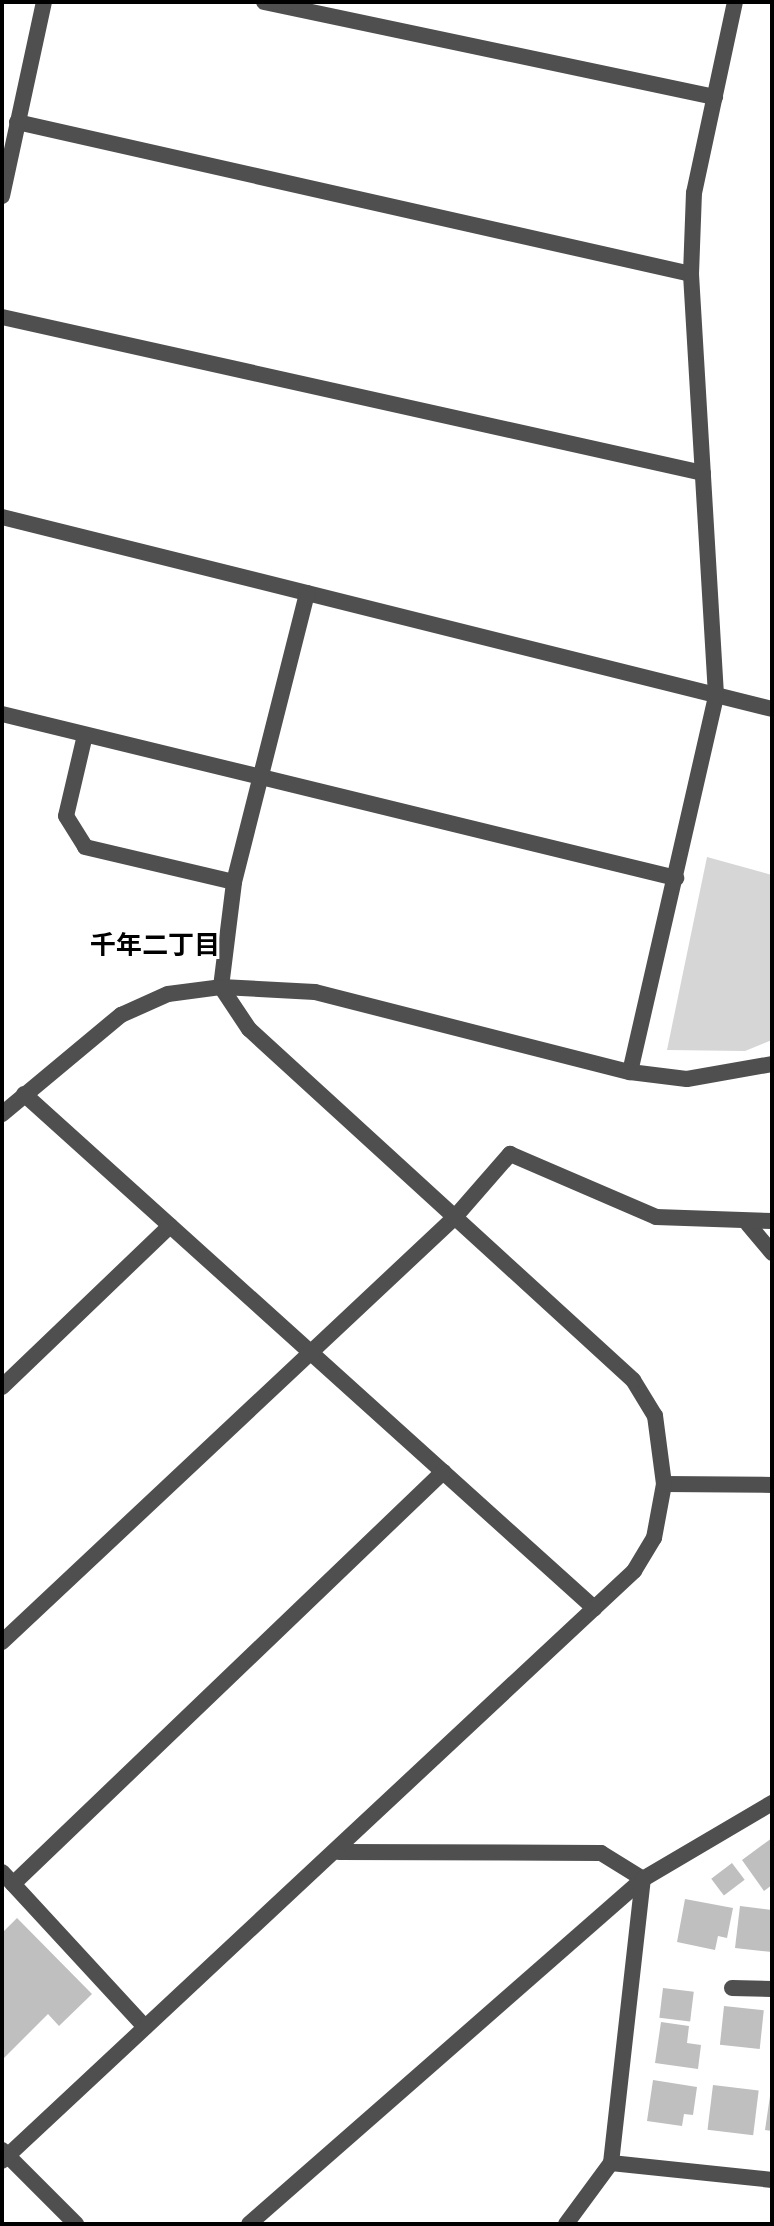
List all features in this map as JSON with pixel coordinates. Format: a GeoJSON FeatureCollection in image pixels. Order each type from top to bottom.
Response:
{"type":"FeatureCollection","features":[{"type":"Feature","properties":{"kind":"street"},"geometry":{"type":"LineString","coordinates":[[2,196],[44,2]]}},
{"type":"Feature","properties":{"kind":"street"},"geometry":{"type":"LineString","coordinates":[[264,2],[715,97]]}},
{"type":"Feature","properties":{"kind":"street"},"geometry":{"type":"LineString","coordinates":[[630,1072],[716,695],[691,274],[694,193],[735,2]]}},
{"type":"Feature","properties":{"kind":"street"},"geometry":{"type":"LineString","coordinates":[[17,122],[691,274]]}},
{"type":"Feature","properties":{"kind":"street"},"geometry":{"type":"LineString","coordinates":[[2,317],[703,473]]}},
{"type":"Feature","properties":{"kind":"street"},"geometry":{"type":"LineString","coordinates":[[2,517],[772,709]]}},
{"type":"Feature","properties":{"kind":"street"},"geometry":{"type":"LineString","coordinates":[[76,2224],[4,2156],[339,1852],[634,1571],[654,1538],[664,1484],[655,1416],[633,1380],[249,1029],[221,987],[234,882],[307,593]]}},
{"type":"Feature","properties":{"kind":"street"},"geometry":{"type":"LineString","coordinates":[[2,714],[676,878]]}},
{"type":"Feature","properties":{"kind":"street"},"geometry":{"type":"LineString","coordinates":[[85,735],[66,816],[85,847],[234,882]]}},
{"type":"Feature","properties":{"kind":"street"},"geometry":{"type":"LineString","coordinates":[[2,1114],[121,1015],[168,994],[221,987],[315,992],[630,1072],[687,1079],[772,1064]]}},
{"type":"Feature","properties":{"kind":"street"},"geometry":{"type":"LineString","coordinates":[[24,1094],[594,1608]]}},
{"type":"Feature","properties":{"kind":"street"},"geometry":{"type":"LineString","coordinates":[[2,1642],[455,1217],[510,1154],[656,1217],[748,1224],[772,1221]]}},
{"type":"Feature","properties":{"kind":"street"},"geometry":{"type":"LineString","coordinates":[[748,1224],[772,1253]]}},
{"type":"Feature","properties":{"kind":"street"},"geometry":{"type":"LineString","coordinates":[[2,1387],[170,1226]]}},
{"type":"Feature","properties":{"kind":"street"},"geometry":{"type":"LineString","coordinates":[[145,2027],[8,1878],[443,1472]]}},
{"type":"Feature","properties":{"kind":"street"},"geometry":{"type":"LineString","coordinates":[[664,1484],[772,1485]]}},
{"type":"Feature","properties":{"kind":"street"},"geometry":{"type":"LineString","coordinates":[[249,2224],[643,1879],[772,1803]]}},
{"type":"Feature","properties":{"kind":"street"},"geometry":{"type":"LineString","coordinates":[[339,1852],[601,1853],[643,1879]]}},
{"type":"Feature","properties":{"kind":"street"},"geometry":{"type":"LineString","coordinates":[[566,2224],[611,2163],[643,1879]]}},
{"type":"Feature","properties":{"kind":"street"},"geometry":{"type":"LineString","coordinates":[[732,1988],[772,1989]]}},
{"type":"Feature","properties":{"kind":"street"},"geometry":{"type":"LineString","coordinates":[[611,2163],[772,2180]]}},
{"type":"Feature","properties":{"kind":"shaded area"},"geometry":{"type":"Polygon","coordinates":[[[707,857],[772,875],[772,1040],[745,1051],[667,1050],[707,857]]]}},
{"type":"Feature","properties":{"kind":"building"},"geometry":{"type":"Polygon","coordinates":[[[772,1838],[772,1885],[764,1891],[742,1860],[772,1838]]]}},
{"type":"Feature","properties":{"kind":"building"},"geometry":{"type":"Polygon","coordinates":[[[732,1863],[745,1880],[724,1895],[711,1879],[732,1863]]]}},
{"type":"Feature","properties":{"kind":"building"},"geometry":{"type":"Polygon","coordinates":[[[685,1899],[733,1908],[727,1938],[718,1936],[715,1950],[677,1942],[685,1899]]]}},
{"type":"Feature","properties":{"kind":"building"},"geometry":{"type":"Polygon","coordinates":[[[740,1906],[772,1910],[772,1952],[735,1948],[740,1906]]]}},
{"type":"Feature","properties":{"kind":"building"},"geometry":{"type":"Polygon","coordinates":[[[17,1918],[92,1994],[59,2026],[48,2014],[2,2060],[2,1933],[17,1918]]]}},
{"type":"Feature","properties":{"kind":"building"},"geometry":{"type":"Polygon","coordinates":[[[663,1988],[694,1992],[690,2022],[659,2018],[663,1988]]]}},
{"type":"Feature","properties":{"kind":"building"},"geometry":{"type":"Polygon","coordinates":[[[724,2006],[764,2010],[760,2049],[720,2045],[724,2006]]]}},
{"type":"Feature","properties":{"kind":"building"},"geometry":{"type":"Polygon","coordinates":[[[661,2022],[689,2026],[687,2043],[701,2045],[698,2069],[655,2063],[661,2022]]]}},
{"type":"Feature","properties":{"kind":"building"},"geometry":{"type":"Polygon","coordinates":[[[653,2080],[697,2087],[693,2115],[684,2114],[682,2126],[647,2121],[653,2080]]]}},
{"type":"Feature","properties":{"kind":"building"},"geometry":{"type":"Polygon","coordinates":[[[713,2085],[759,2091],[753,2135],[708,2130],[713,2085]]]}},
{"type":"Feature","properties":{"kind":"building"},"geometry":{"type":"Polygon","coordinates":[[[772,2096],[772,2131],[765,2130],[772,2096]]]}},
{"type":"Feature","properties":{"kind":"district","name":"千年二丁目"},"geometry":{"type":"Point","coordinates":[155,946]}}]}
